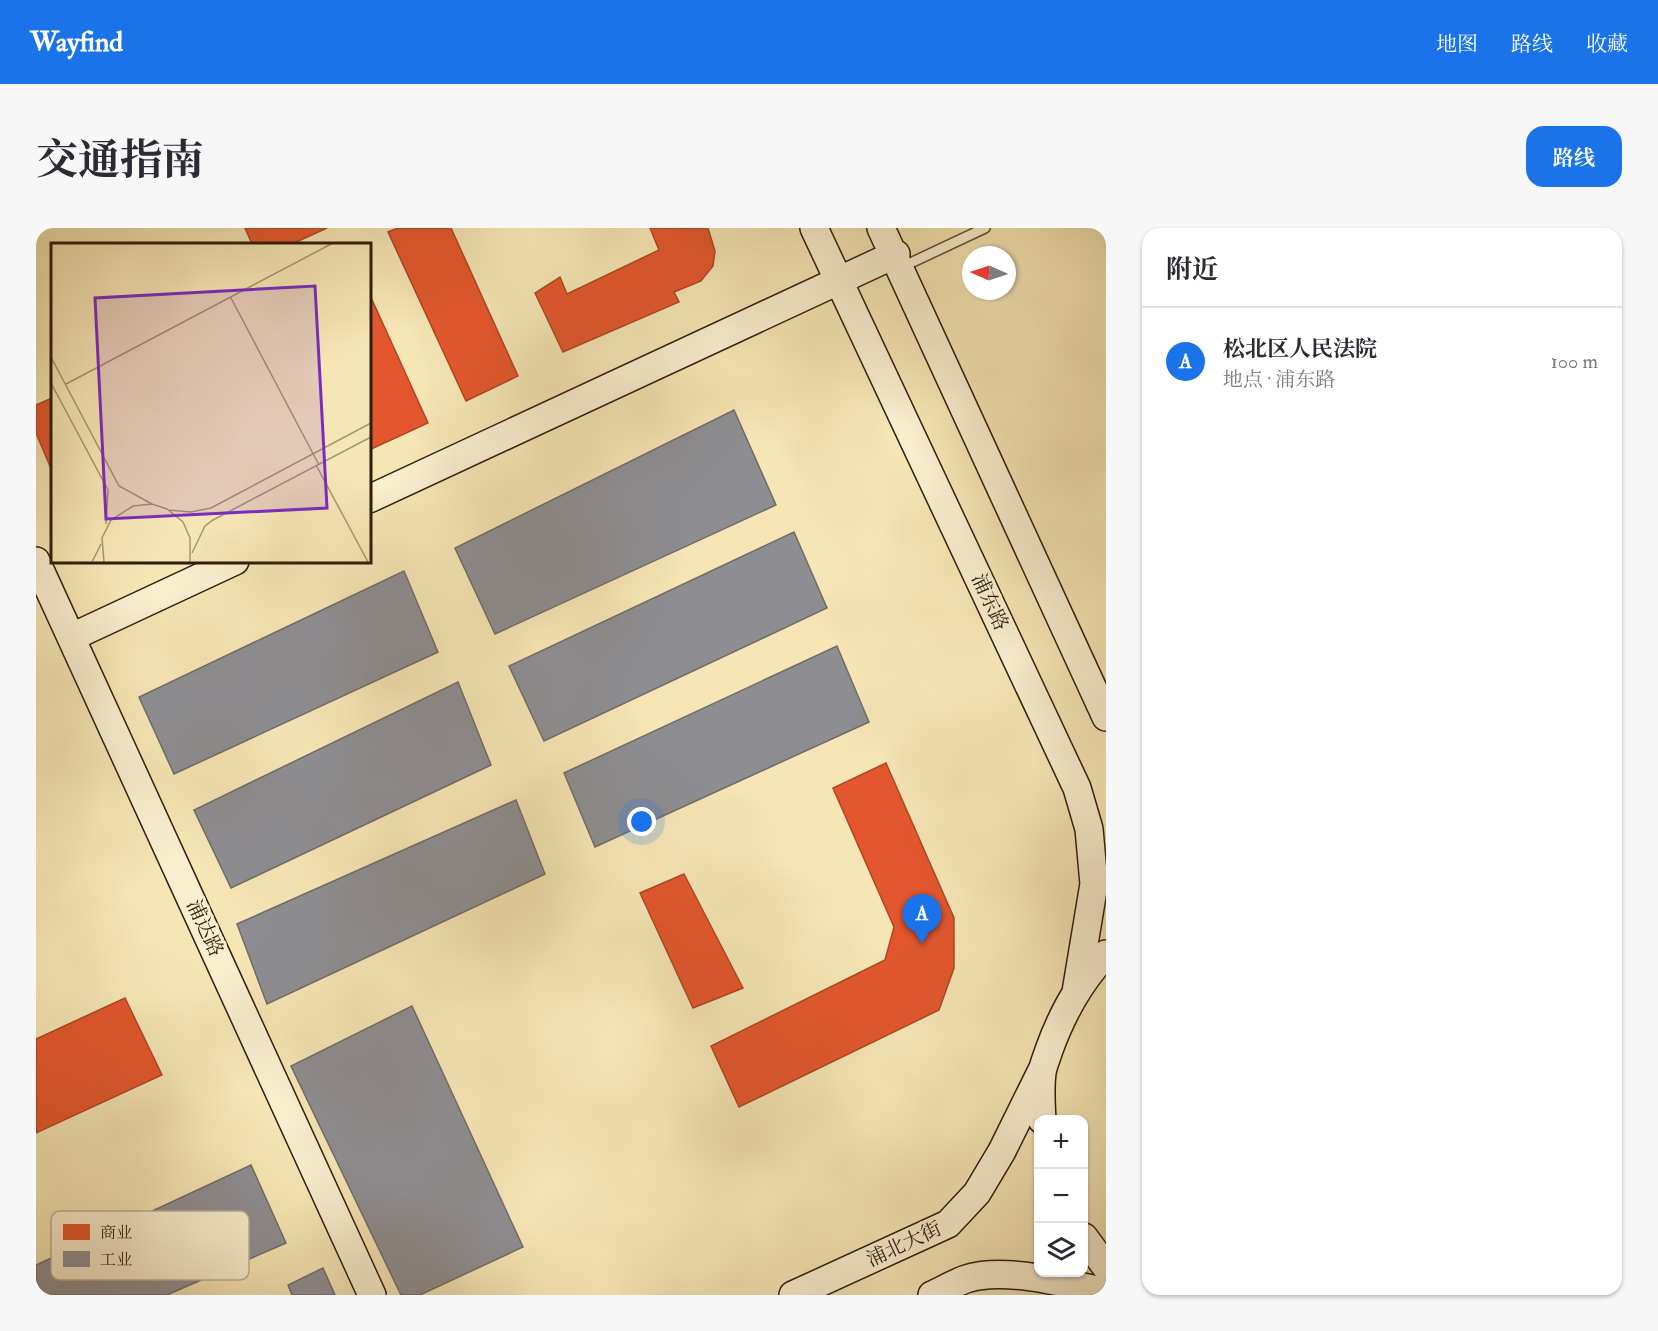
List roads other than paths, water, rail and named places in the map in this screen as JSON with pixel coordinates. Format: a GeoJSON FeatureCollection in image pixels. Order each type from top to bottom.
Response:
{"type":"FeatureCollection","features":[{"type":"Feature","properties":{"kind":"main road","name":"浦东路"},"geometry":{"type":"LineString","coordinates":[[814,228],[1077,788],[1089,829],[1094,884],[1076,992]]}},
{"type":"Feature","properties":{"kind":"main road"},"geometry":{"type":"LineString","coordinates":[[881,228],[1106,717]]}},
{"type":"Feature","properties":{"kind":"main road"},"geometry":{"type":"LineString","coordinates":[[370,499],[838,281],[896,259]]}},
{"type":"Feature","properties":{"kind":"main road","name":"浦达路"},"geometry":{"type":"LineString","coordinates":[[36,561],[372,1295]]}},
{"type":"Feature","properties":{"kind":"main road"},"geometry":{"type":"LineString","coordinates":[[72,637],[233,562]]}},
{"type":"Feature","properties":{"kind":"main road"},"geometry":{"type":"LineString","coordinates":[[1042,1115],[1042,1070],[1055,1035],[1076,992],[1106,954]]}},
{"type":"Feature","properties":{"kind":"main road","name":"浦北大街"},"geometry":{"type":"LineString","coordinates":[[793,1295],[948,1224],[976,1193],[1002,1152],[1042,1070]]}},
{"type":"Feature","properties":{"kind":"main road"},"geometry":{"type":"LineString","coordinates":[[1088,1244],[1106,1267]]}},
{"type":"Feature","properties":{"kind":"main road"},"geometry":{"type":"LineString","coordinates":[[932,1295],[968,1278],[999,1274],[1052,1280],[1106,1292]]}},
{"type":"Feature","properties":{"kind":"lane"},"geometry":{"type":"LineString","coordinates":[[896,259],[985,228]]}},
{"type":"Feature","properties":{"kind":"place","name":"松北区人民法院"},"geometry":{"type":"Point","coordinates":[922,944]}}]}
